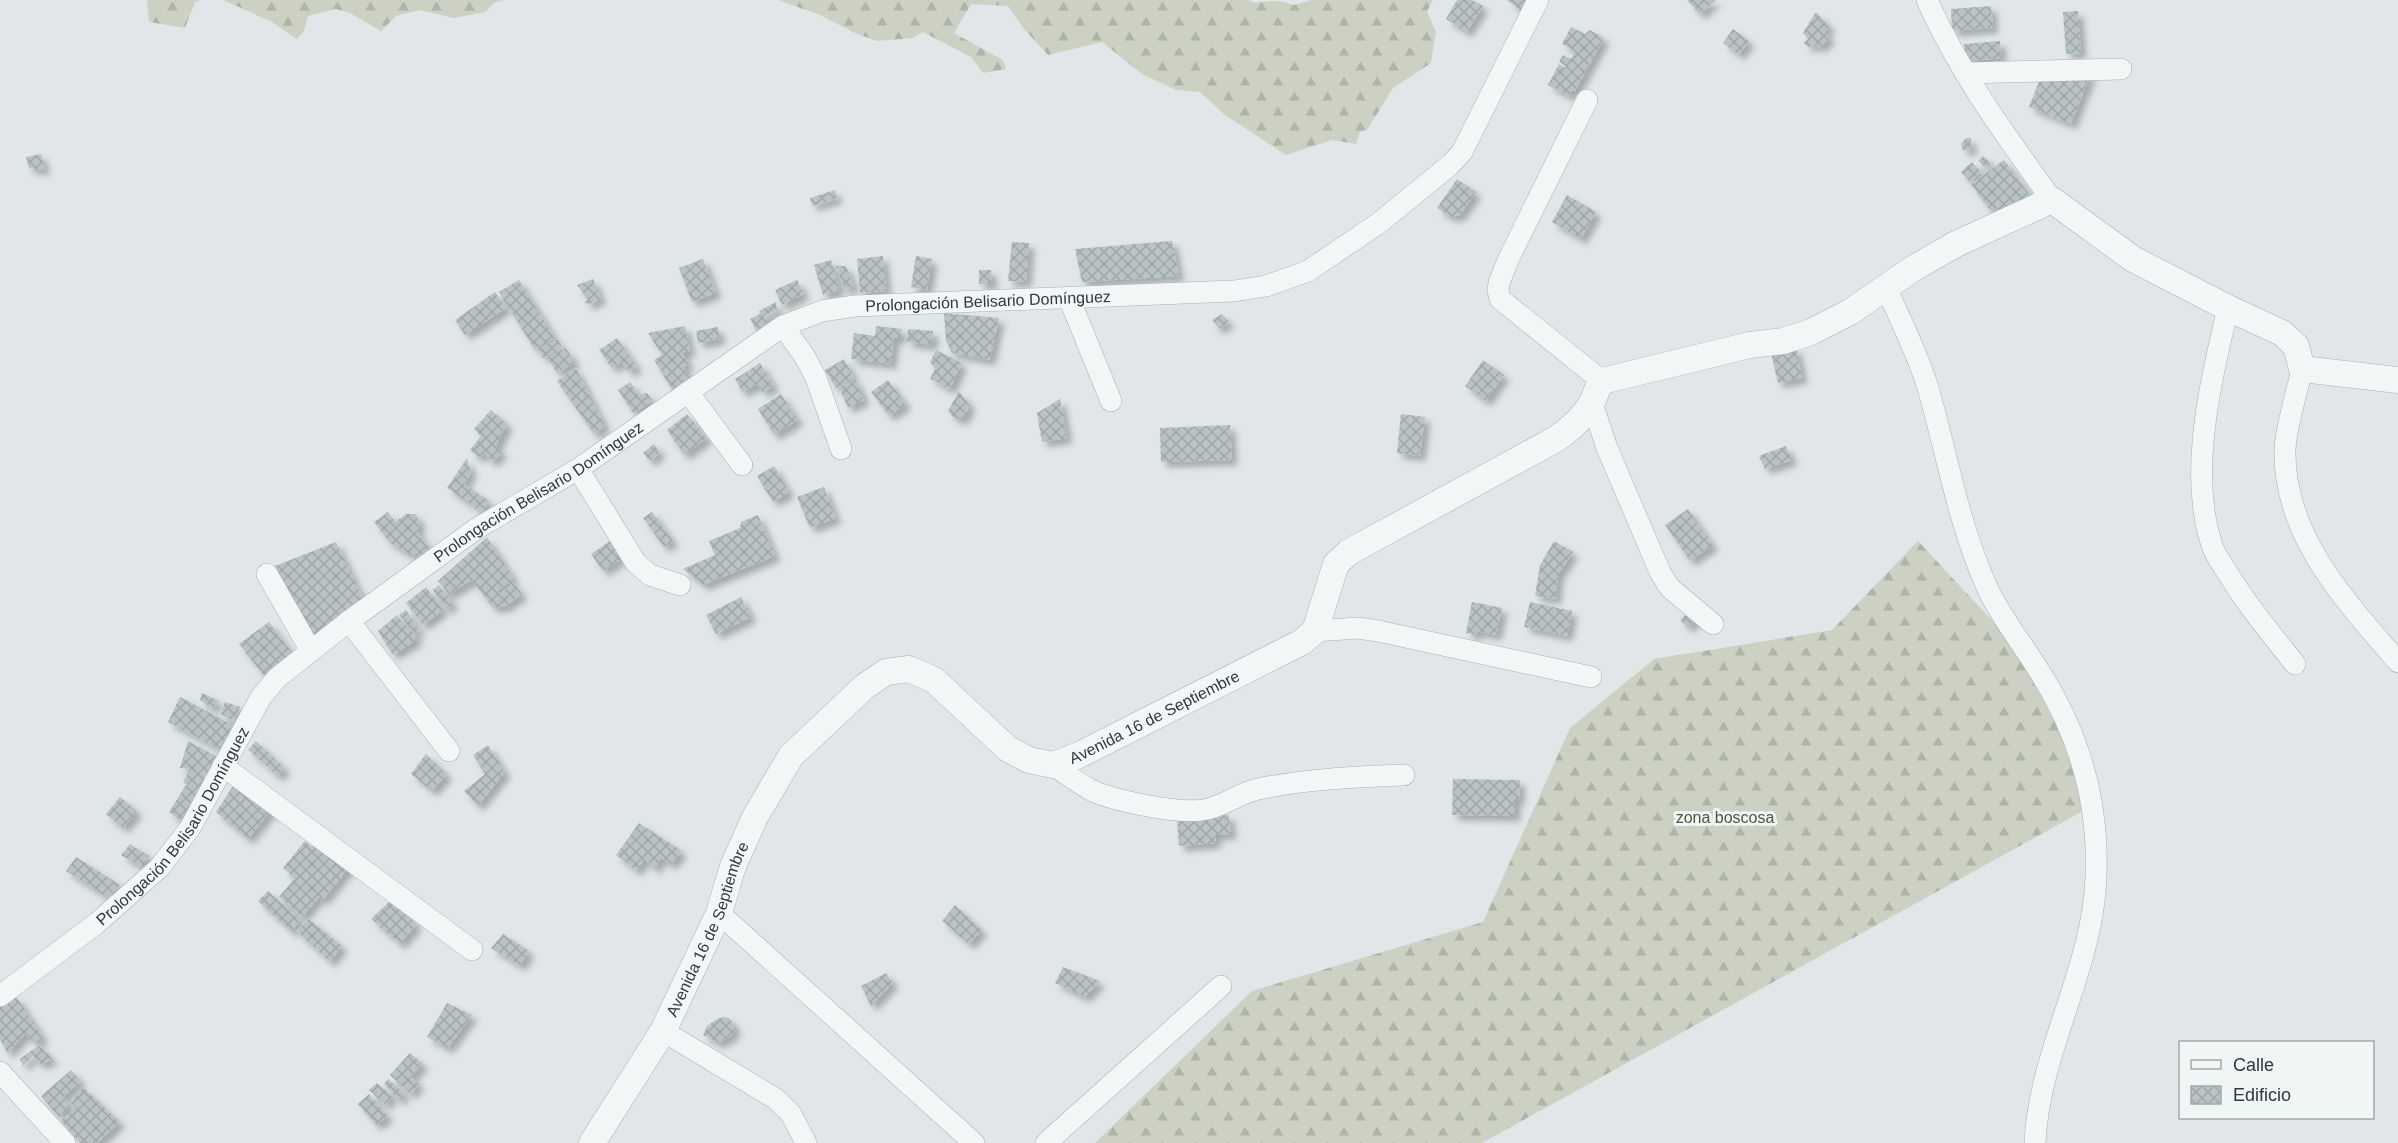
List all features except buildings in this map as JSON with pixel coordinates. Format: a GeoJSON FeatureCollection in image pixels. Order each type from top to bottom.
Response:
{"type":"FeatureCollection","features":[{"type":"Feature","properties":{"kind":"street","name":"Prolongación Belisario Domínguez"},"geometry":{"type":"LineString","coordinates":[[0,996],[97,923],[159,868],[190,828],[261,698],[277,678],[349,621],[476,529],[578,469],[783,326],[822,311],[855,306],[1234,291],[1266,286],[1308,271],[1379,223],[1450,165],[1462,152],[1538,0]]}},
{"type":"Feature","properties":{"kind":"street"},"geometry":{"type":"LineString","coordinates":[[1927,0],[1939,28],[1988,111],[2052,200],[2133,260],[2282,333],[2296,346],[2302,369],[2285,449],[2292,506],[2311,548],[2335,588],[2398,662]]}},
{"type":"Feature","properties":{"kind":"street"},"geometry":{"type":"LineString","coordinates":[[1965,73],[2121,69]]}},
{"type":"Feature","properties":{"kind":"street"},"geometry":{"type":"LineString","coordinates":[[1587,100],[1508,260],[1499,283],[1500,299],[1597,392],[1607,447],[1660,572],[1670,588],[1713,624]]}},
{"type":"Feature","properties":{"kind":"street"},"geometry":{"type":"LineString","coordinates":[[1591,677],[1378,631],[1358,628],[1315,631],[1336,564],[1349,552],[1556,439],[1579,420],[1597,392],[1750,345],[1783,341],[1811,332],[1850,312],[1914,268],[1956,244],[2052,200]]}},
{"type":"Feature","properties":{"kind":"street"},"geometry":{"type":"LineString","coordinates":[[1886,287],[1927,386],[1964,527],[1986,586],[2061,708],[2080,752],[2089,784],[2095,827],[2096,878],[2093,910],[2086,949],[2054,1043],[2036,1124],[2035,1143]]}},
{"type":"Feature","properties":{"kind":"street"},"geometry":{"type":"LineString","coordinates":[[1069,298],[1111,401]]}},
{"type":"Feature","properties":{"kind":"street"},"geometry":{"type":"LineString","coordinates":[[2228,308],[2203,435],[2204,496],[2208,527],[2214,550],[2240,593],[2295,664]]}},
{"type":"Feature","properties":{"kind":"street"},"geometry":{"type":"LineString","coordinates":[[783,326],[805,357],[816,378],[841,449]]}},
{"type":"Feature","properties":{"kind":"street"},"geometry":{"type":"LineString","coordinates":[[2302,369],[2398,381]]}},
{"type":"Feature","properties":{"kind":"street"},"geometry":{"type":"LineString","coordinates":[[688,392],[742,465]]}},
{"type":"Feature","properties":{"kind":"street"},"geometry":{"type":"LineString","coordinates":[[578,469],[636,563],[650,575],[680,585]]}},
{"type":"Feature","properties":{"kind":"street"},"geometry":{"type":"LineString","coordinates":[[267,574],[311,651]]}},
{"type":"Feature","properties":{"kind":"street"},"geometry":{"type":"LineString","coordinates":[[349,621],[449,751]]}},
{"type":"Feature","properties":{"kind":"street","name":"Avenida 16 de Septiembre"},"geometry":{"type":"LineString","coordinates":[[592,1143],[663,1031],[719,913],[733,866],[755,817],[791,756],[864,687],[885,672],[909,669],[933,680],[1008,749],[1029,760],[1053,765],[1302,642],[1315,631]]}},
{"type":"Feature","properties":{"kind":"street"},"geometry":{"type":"LineString","coordinates":[[1053,765],[1092,790],[1115,799],[1184,811],[1203,810],[1256,790],[1276,786],[1368,776],[1404,775]]}},
{"type":"Feature","properties":{"kind":"street"},"geometry":{"type":"LineString","coordinates":[[223,766],[472,950]]}},
{"type":"Feature","properties":{"kind":"street"},"geometry":{"type":"LineString","coordinates":[[719,913],[974,1143]]}},
{"type":"Feature","properties":{"kind":"street"},"geometry":{"type":"LineString","coordinates":[[1046,1143],[1221,986]]}},
{"type":"Feature","properties":{"kind":"street"},"geometry":{"type":"LineString","coordinates":[[663,1031],[776,1099],[791,1114],[806,1143]]}},
{"type":"Feature","properties":{"kind":"street"},"geometry":{"type":"LineString","coordinates":[[0,1072],[65,1143]]}},
{"type":"Feature","properties":{"kind":"green space"},"geometry":{"type":"Polygon","coordinates":[[[147,0],[201,0],[195,2],[185,28],[149,22],[147,0]]]}},
{"type":"Feature","properties":{"kind":"green space"},"geometry":{"type":"Polygon","coordinates":[[[223,0],[505,0],[494,3],[485,12],[454,18],[420,10],[396,16],[381,31],[350,13],[336,9],[308,16],[304,31],[297,39],[272,22],[223,0]]]}},
{"type":"Feature","properties":{"kind":"green space"},"geometry":{"type":"Polygon","coordinates":[[[778,0],[1248,0],[1256,3],[1275,1],[1294,5],[1311,0],[1433,0],[1427,11],[1436,32],[1431,63],[1393,88],[1367,130],[1360,132],[1356,144],[1332,140],[1286,155],[1225,115],[1200,92],[1176,90],[1142,74],[1102,42],[1048,55],[1025,30],[1008,6],[971,4],[954,33],[1003,60],[1006,69],[983,73],[971,57],[923,32],[913,38],[877,41],[855,33],[820,15],[778,0]]]}},
{"type":"Feature","properties":{"kind":"green space","name":"zona boscosa"},"geometry":{"type":"Polygon","coordinates":[[[1918,541],[2041,673],[2092,806],[1482,1143],[1095,1143],[1252,991],[1483,922],[1570,728],[1654,659],[1832,630],[1918,541]]]}}]}
